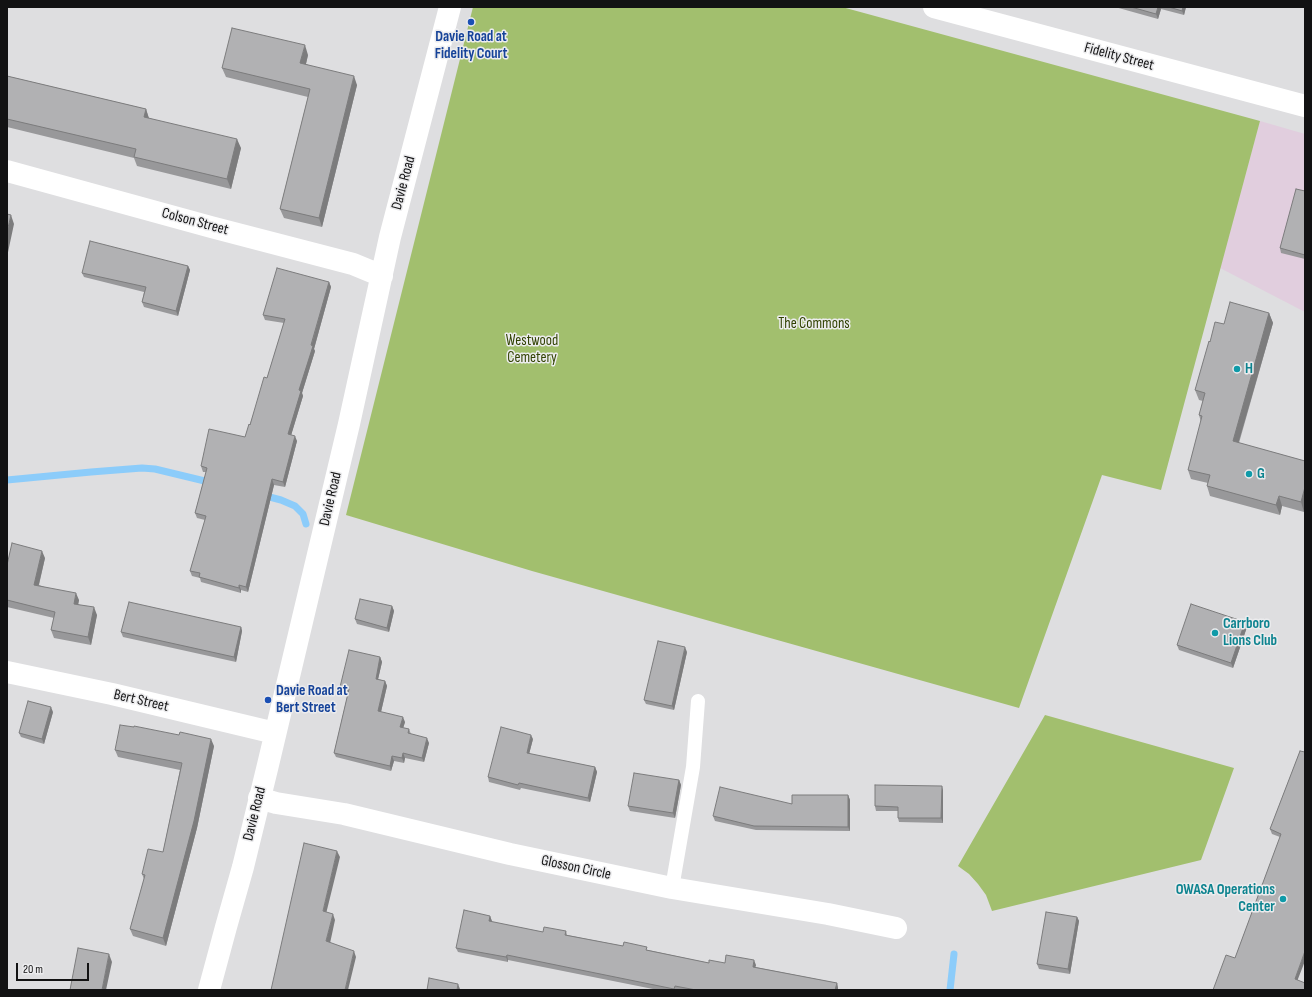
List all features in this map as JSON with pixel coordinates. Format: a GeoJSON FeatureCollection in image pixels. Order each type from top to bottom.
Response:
{"type":"FeatureCollection","features":[{"type":"Feature","properties":{"kind":"street","name":"Davie Road"},"geometry":{"type":"LineString","coordinates":[[210,990],[243,867],[349,424],[390,237],[450,7]]}},
{"type":"Feature","properties":{"kind":"street","name":"Fidelity Street"},"geometry":{"type":"LineString","coordinates":[[946,9],[1305,106]]}},
{"type":"Feature","properties":{"kind":"street","name":"Colson Street"},"geometry":{"type":"LineString","coordinates":[[7,171],[203,225],[353,264],[382,276]]}},
{"type":"Feature","properties":{"kind":"street","name":"Bert Street"},"geometry":{"type":"LineString","coordinates":[[7,672],[112,694],[275,733]]}},
{"type":"Feature","properties":{"kind":"street","name":"Glosson Circle"},"geometry":{"type":"LineString","coordinates":[[259,798],[276,803],[344,814],[510,854],[672,888],[828,914],[896,928]]}},
{"type":"Feature","properties":{"kind":"lane"},"geometry":{"type":"LineString","coordinates":[[672,888],[693,767],[698,701]]}},
{"type":"Feature","properties":{"kind":"shaded area"},"geometry":{"type":"Polygon","coordinates":[[[1260,121],[1305,134],[1305,312],[1220,268],[1260,121]]]}},
{"type":"Feature","properties":{"kind":"green space","name":"The Commons"},"geometry":{"type":"Polygon","coordinates":[[[473,7],[842,7],[1260,121],[1161,490],[1102,475],[1019,708],[532,571],[346,515],[473,7]]]}},
{"type":"Feature","properties":{"kind":"green space"},"geometry":{"type":"Polygon","coordinates":[[[1045,715],[1234,768],[1201,860],[992,911],[986,895],[978,884],[969,874],[958,866],[1045,715]]]}},
{"type":"Feature","properties":{"kind":"building"},"geometry":{"type":"Polygon","coordinates":[[[1131,7],[1158,7],[1156,14],[1131,7]]]}},
{"type":"Feature","properties":{"kind":"building"},"geometry":{"type":"Polygon","coordinates":[[[1169,7],[1183,7],[1182,11],[1169,7]]]}},
{"type":"Feature","properties":{"kind":"building"},"geometry":{"type":"Polygon","coordinates":[[[232,28],[305,45],[300,63],[354,76],[319,218],[280,209],[310,89],[222,68],[232,28]]]}},
{"type":"Feature","properties":{"kind":"building"},"geometry":{"type":"Polygon","coordinates":[[[7,76],[146,109],[144,117],[237,139],[227,179],[134,157],[136,149],[7,119],[7,76]]]}},
{"type":"Feature","properties":{"kind":"building"},"geometry":{"type":"Polygon","coordinates":[[[1296,189],[1305,191],[1305,255],[1280,248],[1296,189]]]}},
{"type":"Feature","properties":{"kind":"building"},"geometry":{"type":"Polygon","coordinates":[[[7,214],[11,215],[7,232],[7,214]]]}},
{"type":"Feature","properties":{"kind":"building"},"geometry":{"type":"Polygon","coordinates":[[[90,241],[188,266],[176,311],[142,302],[146,287],[82,273],[90,241]]]}},
{"type":"Feature","properties":{"kind":"building"},"geometry":{"type":"Polygon","coordinates":[[[277,268],[329,282],[311,345],[313,346],[299,390],[301,391],[288,434],[295,436],[283,482],[272,479],[246,587],[239,585],[239,588],[199,577],[200,573],[190,571],[206,516],[195,513],[207,468],[201,466],[209,429],[245,437],[264,377],[267,378],[285,319],[263,315],[277,268]]]}},
{"type":"Feature","properties":{"kind":"building"},"geometry":{"type":"Polygon","coordinates":[[[1230,302],[1269,313],[1233,441],[1305,461],[1305,487],[1301,502],[1279,496],[1276,505],[1207,486],[1210,475],[1188,470],[1202,416],[1199,415],[1205,393],[1195,390],[1215,322],[1224,324],[1230,302]]]}},
{"type":"Feature","properties":{"kind":"building"},"geometry":{"type":"Polygon","coordinates":[[[12,543],[42,551],[34,585],[76,593],[74,604],[94,607],[88,637],[51,630],[55,612],[7,600],[7,565],[12,543]]]}},
{"type":"Feature","properties":{"kind":"building"},"geometry":{"type":"Polygon","coordinates":[[[360,599],[392,606],[387,628],[355,619],[360,599]]]}},
{"type":"Feature","properties":{"kind":"building"},"geometry":{"type":"Polygon","coordinates":[[[129,602],[241,627],[234,657],[121,632],[129,602]]]}},
{"type":"Feature","properties":{"kind":"building","name":"Carrboro Lions Club"},"geometry":{"type":"Polygon","coordinates":[[[1191,604],[1245,622],[1231,663],[1177,645],[1191,604]]]}},
{"type":"Feature","properties":{"kind":"building"},"geometry":{"type":"Polygon","coordinates":[[[658,641],[685,647],[672,706],[644,700],[658,641]]]}},
{"type":"Feature","properties":{"kind":"building"},"geometry":{"type":"Polygon","coordinates":[[[349,650],[380,657],[376,679],[385,681],[378,711],[403,717],[400,727],[409,729],[408,733],[427,738],[422,758],[403,753],[402,758],[392,756],[390,766],[334,753],[349,689],[340,687],[349,650]]]}},
{"type":"Feature","properties":{"kind":"building"},"geometry":{"type":"Polygon","coordinates":[[[28,701],[51,707],[42,739],[19,733],[28,701]]]}},
{"type":"Feature","properties":{"kind":"building"},"geometry":{"type":"Polygon","coordinates":[[[120,725],[134,726],[179,735],[180,732],[211,739],[194,821],[163,938],[130,929],[145,875],[142,874],[148,849],[163,852],[182,763],[115,750],[120,725]]]}},
{"type":"Feature","properties":{"kind":"building"},"geometry":{"type":"Polygon","coordinates":[[[501,727],[531,735],[527,753],[595,767],[588,798],[519,783],[518,785],[488,777],[501,727]]]}},
{"type":"Feature","properties":{"kind":"building","name":"OWASA Operations Center"},"geometry":{"type":"Polygon","coordinates":[[[1300,751],[1305,752],[1305,951],[1295,979],[1305,983],[1305,990],[1213,990],[1226,955],[1235,958],[1281,834],[1270,829],[1300,751]]]}},
{"type":"Feature","properties":{"kind":"building"},"geometry":{"type":"Polygon","coordinates":[[[634,773],[679,780],[673,813],[628,806],[634,773]]]}},
{"type":"Feature","properties":{"kind":"building"},"geometry":{"type":"Polygon","coordinates":[[[875,785],[942,786],[941,818],[898,818],[898,807],[875,806],[875,785]]]}},
{"type":"Feature","properties":{"kind":"building"},"geometry":{"type":"Polygon","coordinates":[[[720,787],[792,804],[792,795],[848,795],[848,827],[754,826],[713,816],[720,787]]]}},
{"type":"Feature","properties":{"kind":"building"},"geometry":{"type":"Polygon","coordinates":[[[304,843],[337,851],[323,911],[333,914],[326,941],[354,951],[345,990],[271,990],[304,843]]]}},
{"type":"Feature","properties":{"kind":"building"},"geometry":{"type":"Polygon","coordinates":[[[464,910],[490,916],[489,921],[543,932],[544,927],[566,931],[565,935],[623,946],[624,942],[647,947],[646,950],[709,963],[709,960],[725,963],[726,955],[754,960],[753,967],[837,983],[835,990],[696,990],[675,986],[674,989],[507,955],[506,957],[456,948],[464,910]]]}},
{"type":"Feature","properties":{"kind":"building"},"geometry":{"type":"Polygon","coordinates":[[[1046,912],[1077,917],[1068,969],[1037,964],[1046,912]]]}},
{"type":"Feature","properties":{"kind":"building"},"geometry":{"type":"Polygon","coordinates":[[[78,948],[109,954],[102,990],[70,990],[78,948]]]}},
{"type":"Feature","properties":{"kind":"building"},"geometry":{"type":"Polygon","coordinates":[[[429,978],[458,984],[457,990],[427,990],[429,978]]]}},
{"type":"Feature","properties":{"kind":"waterway"},"geometry":{"type":"LineString","coordinates":[[7,480],[142,468],[155,469],[213,483]]}},
{"type":"Feature","properties":{"kind":"waterway"},"geometry":{"type":"LineString","coordinates":[[262,495],[281,500],[295,506],[303,514],[306,524]]}},
{"type":"Feature","properties":{"kind":"waterway"},"geometry":{"type":"LineString","coordinates":[[950,990],[954,954]]}},
{"type":"Feature","properties":{"kind":"place","name":"Davie Road at Fidelity Court"},"geometry":{"type":"Point","coordinates":[471,22]}},
{"type":"Feature","properties":{"kind":"place","name":"H"},"geometry":{"type":"Point","coordinates":[1237,369]}},
{"type":"Feature","properties":{"kind":"place","name":"G"},"geometry":{"type":"Point","coordinates":[1249,474]}},
{"type":"Feature","properties":{"kind":"place","name":"Carrboro Lions Club"},"geometry":{"type":"Point","coordinates":[1215,633]}},
{"type":"Feature","properties":{"kind":"place","name":"Davie Road at Bert Street"},"geometry":{"type":"Point","coordinates":[268,700]}},
{"type":"Feature","properties":{"kind":"place","name":"OWASA Operations Center"},"geometry":{"type":"Point","coordinates":[1283,899]}},
{"type":"Feature","properties":{"kind":"park label","name":"Westwood Cemetery"},"geometry":{"type":"Point","coordinates":[532,350]}}]}
